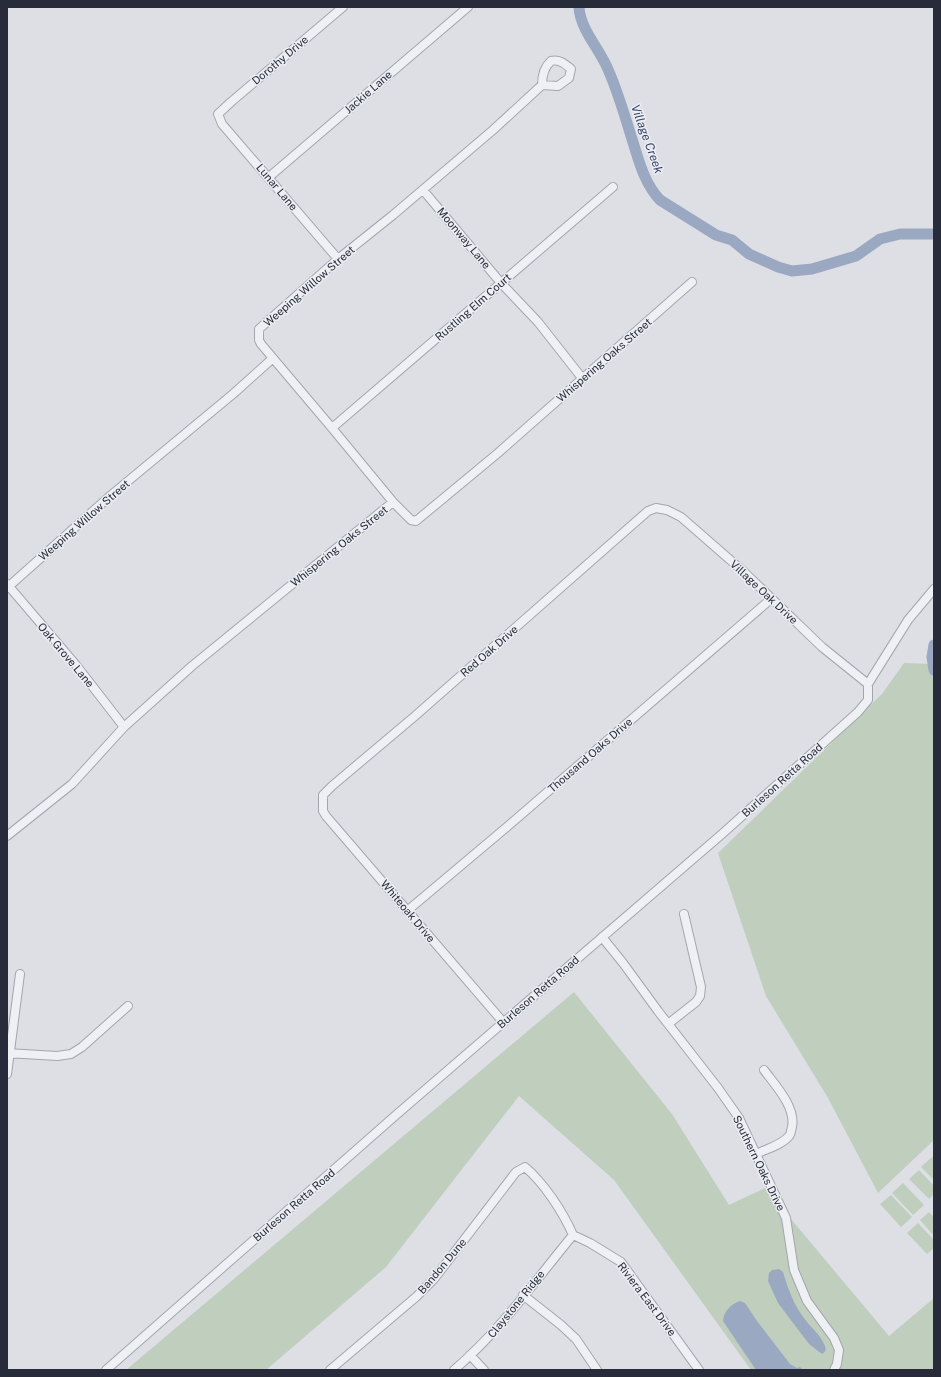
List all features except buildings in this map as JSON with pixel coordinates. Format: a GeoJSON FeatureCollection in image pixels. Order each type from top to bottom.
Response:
{"type":"FeatureCollection","features":[{"type":"Feature","properties":{"kind":"street","name":"Dorothy Drive"},"geometry":{"type":"LineString","coordinates":[[218,114],[343,7]]}},
{"type":"Feature","properties":{"kind":"street","name":"Jackie Lane"},"geometry":{"type":"LineString","coordinates":[[269,177],[468,7]]}},
{"type":"Feature","properties":{"kind":"street","name":"Weeping Willow Street"},"geometry":{"type":"LineString","coordinates":[[8,586],[110,496],[272,359],[259,340],[259,329],[338,259],[393,215],[493,130],[542,85]]}},
{"type":"Feature","properties":{"kind":"street","name":"Lunar Lane"},"geometry":{"type":"LineString","coordinates":[[218,114],[222,124],[338,259]]}},
{"type":"Feature","properties":{"kind":"street","name":"Rustling Elm Court"},"geometry":{"type":"LineString","coordinates":[[332,428],[613,187]]}},
{"type":"Feature","properties":{"kind":"street","name":"Moonway Lane"},"geometry":{"type":"LineString","coordinates":[[423,190],[501,283],[538,322],[582,378]]}},
{"type":"Feature","properties":{"kind":"street","name":"Whispering Oaks Street"},"geometry":{"type":"LineString","coordinates":[[7,836],[72,784],[124,727],[192,666],[393,502],[411,520],[416,521],[422,518],[692,282]]}},
{"type":"Feature","properties":{"kind":"street"},"geometry":{"type":"LineString","coordinates":[[272,359],[332,428],[393,502]]}},
{"type":"Feature","properties":{"kind":"street","name":"Village Oak Drive"},"geometry":{"type":"LineString","coordinates":[[656,508],[667,510],[681,517],[744,572],[822,647],[868,684]]}},
{"type":"Feature","properties":{"kind":"street","name":"Red Oak Drive"},"geometry":{"type":"LineString","coordinates":[[323,795],[416,716],[648,511],[656,508]]}},
{"type":"Feature","properties":{"kind":"street","name":"Oak Grove Lane"},"geometry":{"type":"LineString","coordinates":[[8,586],[76,665],[124,727]]}},
{"type":"Feature","properties":{"kind":"street","name":"Burleson Retta Road"},"geometry":{"type":"LineString","coordinates":[[106,1370],[503,1022],[728,829],[858,712],[868,700],[868,684],[908,620],[934,589]]}},
{"type":"Feature","properties":{"kind":"street","name":"Thousand Oaks Drive"},"geometry":{"type":"LineString","coordinates":[[407,911],[771,599]]}},
{"type":"Feature","properties":{"kind":"street","name":"Whiteoak Drive"},"geometry":{"type":"LineString","coordinates":[[323,795],[323,811],[326,816],[503,1022]]}},
{"type":"Feature","properties":{"kind":"street"},"geometry":{"type":"LineString","coordinates":[[668,1024],[696,1002],[700,996],[701,987],[684,914]]}},
{"type":"Feature","properties":{"kind":"street","name":"Southern Oaks Drive"},"geometry":{"type":"LineString","coordinates":[[602,937],[718,1088],[739,1118],[786,1218],[794,1270],[807,1301],[834,1338],[839,1350],[837,1364],[834,1370]]}},
{"type":"Feature","properties":{"kind":"street"},"geometry":{"type":"LineString","coordinates":[[7,1074],[8,1053],[20,974]]}},
{"type":"Feature","properties":{"kind":"street"},"geometry":{"type":"LineString","coordinates":[[8,1053],[57,1056],[71,1054],[82,1047],[128,1006]]}},
{"type":"Feature","properties":{"kind":"street"},"geometry":{"type":"LineString","coordinates":[[756,1154],[783,1141],[790,1135],[793,1123],[791,1110],[781,1093],[764,1070]]}},
{"type":"Feature","properties":{"kind":"street","name":"Bandon Dune"},"geometry":{"type":"LineString","coordinates":[[330,1370],[416,1297],[434,1279],[516,1172],[525,1167],[535,1176],[567,1220],[573,1235]]}},
{"type":"Feature","properties":{"kind":"street","name":"Claystone Ridge"},"geometry":{"type":"LineString","coordinates":[[454,1370],[489,1338],[573,1235]]}},
{"type":"Feature","properties":{"kind":"street","name":"Riviera East Drive"},"geometry":{"type":"LineString","coordinates":[[573,1235],[590,1243],[621,1262],[699,1370]]}},
{"type":"Feature","properties":{"kind":"street"},"geometry":{"type":"LineString","coordinates":[[523,1295],[576,1339],[597,1370]]}},
{"type":"Feature","properties":{"kind":"street"},"geometry":{"type":"LineString","coordinates":[[470,1355],[484,1370]]}},
{"type":"Feature","properties":{"kind":"green space"},"geometry":{"type":"Polygon","coordinates":[[[904,663],[933,664],[934,670],[934,1140],[878,1193],[828,1098],[766,996],[718,853],[882,694],[904,663]]]}},
{"type":"Feature","properties":{"kind":"green space"},"geometry":{"type":"Polygon","coordinates":[[[574,992],[672,1114],[729,1205],[765,1188],[889,1336],[934,1298],[934,1370],[751,1370],[614,1180],[519,1096],[386,1267],[266,1370],[126,1370],[574,992]]]}},
{"type":"Feature","properties":{"kind":"green space"},"geometry":{"type":"Polygon","coordinates":[[[932,1157],[934,1159],[934,1180],[921,1167],[932,1157]]]}},
{"type":"Feature","properties":{"kind":"green space"},"geometry":{"type":"Polygon","coordinates":[[[919,1170],[934,1186],[934,1194],[929,1199],[909,1179],[919,1170]]]}},
{"type":"Feature","properties":{"kind":"green space"},"geometry":{"type":"Polygon","coordinates":[[[903,1183],[924,1205],[913,1215],[892,1193],[903,1183]]]}},
{"type":"Feature","properties":{"kind":"green space"},"geometry":{"type":"Polygon","coordinates":[[[891,1195],[912,1217],[901,1227],[880,1204],[891,1195]]]}},
{"type":"Feature","properties":{"kind":"green space"},"geometry":{"type":"Polygon","coordinates":[[[929,1212],[934,1217],[934,1236],[920,1220],[929,1212]]]}},
{"type":"Feature","properties":{"kind":"green space"},"geometry":{"type":"Polygon","coordinates":[[[918,1223],[934,1240],[934,1248],[927,1254],[907,1233],[918,1223]]]}},
{"type":"Feature","properties":{"kind":"water"},"geometry":{"type":"Polygon","coordinates":[[[779,1269],[783,1272],[789,1291],[797,1308],[822,1340],[826,1349],[822,1354],[809,1344],[778,1303],[768,1281],[769,1273],[772,1270],[779,1269]]]}},
{"type":"Feature","properties":{"kind":"water"},"geometry":{"type":"Polygon","coordinates":[[[740,1301],[745,1303],[790,1364],[797,1368],[800,1367],[803,1370],[756,1370],[723,1321],[728,1308],[740,1301]]]}},
{"type":"Feature","properties":{"kind":"waterway","name":"Village Creek"},"geometry":{"type":"LineString","coordinates":[[579,7],[582,22],[606,65],[614,83],[646,179],[660,200],[716,235],[732,240],[749,254],[778,267],[792,271],[812,269],[856,256],[880,239],[900,234],[934,234]]}},
{"type":"Feature","properties":{"kind":"waterway","name":"Village Creek"},"geometry":{"type":"LineString","coordinates":[[934,645],[932,657],[934,670]]}}]}
